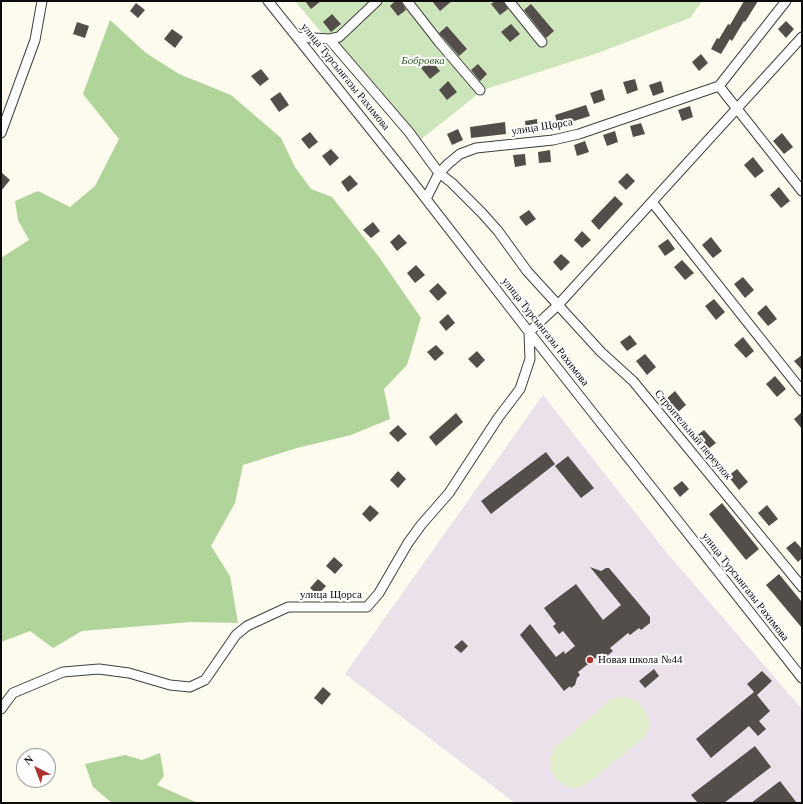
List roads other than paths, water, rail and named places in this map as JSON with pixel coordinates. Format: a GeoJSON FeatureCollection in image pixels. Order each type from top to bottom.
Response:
{"type":"FeatureCollection","features":[{"type":"Feature","properties":{"kind":"street"},"geometry":{"type":"LineString","coordinates":[[1,133],[35,40],[42,1]]}},
{"type":"Feature","properties":{"kind":"street","name":"улица Турсынгазы Рахимова"},"geometry":{"type":"LineString","coordinates":[[268,1],[426,199],[802,678]]}},
{"type":"Feature","properties":{"kind":"street"},"geometry":{"type":"LineString","coordinates":[[298,37],[329,39],[339,37],[378,1]]}},
{"type":"Feature","properties":{"kind":"street"},"geometry":{"type":"LineString","coordinates":[[407,1],[439,42],[480,90]]}},
{"type":"Feature","properties":{"kind":"street"},"geometry":{"type":"LineString","coordinates":[[509,1],[542,42]]}},
{"type":"Feature","properties":{"kind":"street"},"geometry":{"type":"LineString","coordinates":[[786,1],[719,86],[802,191]]}},
{"type":"Feature","properties":{"kind":"street"},"geometry":{"type":"LineString","coordinates":[[529,332],[558,305],[802,37]]}},
{"type":"Feature","properties":{"kind":"street"},"geometry":{"type":"LineString","coordinates":[[329,39],[409,132],[439,173],[452,183],[482,213],[527,271],[558,305]]}},
{"type":"Feature","properties":{"kind":"street","name":"улица Щорса"},"geometry":{"type":"LineString","coordinates":[[439,173],[460,154],[476,148],[553,140],[578,134],[719,86]]}},
{"type":"Feature","properties":{"kind":"street"},"geometry":{"type":"LineString","coordinates":[[426,199],[439,173]]}},
{"type":"Feature","properties":{"kind":"street"},"geometry":{"type":"LineString","coordinates":[[652,202],[802,391]]}},
{"type":"Feature","properties":{"kind":"street","name":"Строительный переулок"},"geometry":{"type":"LineString","coordinates":[[558,305],[601,352],[633,381],[802,587]]}},
{"type":"Feature","properties":{"kind":"street","name":"улица Щорса"},"geometry":{"type":"LineString","coordinates":[[1,709],[13,693],[63,672],[99,669],[129,673],[170,685],[190,687],[205,680],[236,635],[247,626],[288,607],[367,607],[379,593],[408,543],[421,525],[449,493],[498,418],[520,388],[530,359],[529,332]]}},
{"type":"Feature","properties":{"kind":"place","name":"Новая школа №44"},"geometry":{"type":"Point","coordinates":[590,660]}},
{"type":"Feature","properties":{"kind":"park label","name":"Бобровка"},"geometry":{"type":"Point","coordinates":[423,61]}}]}
